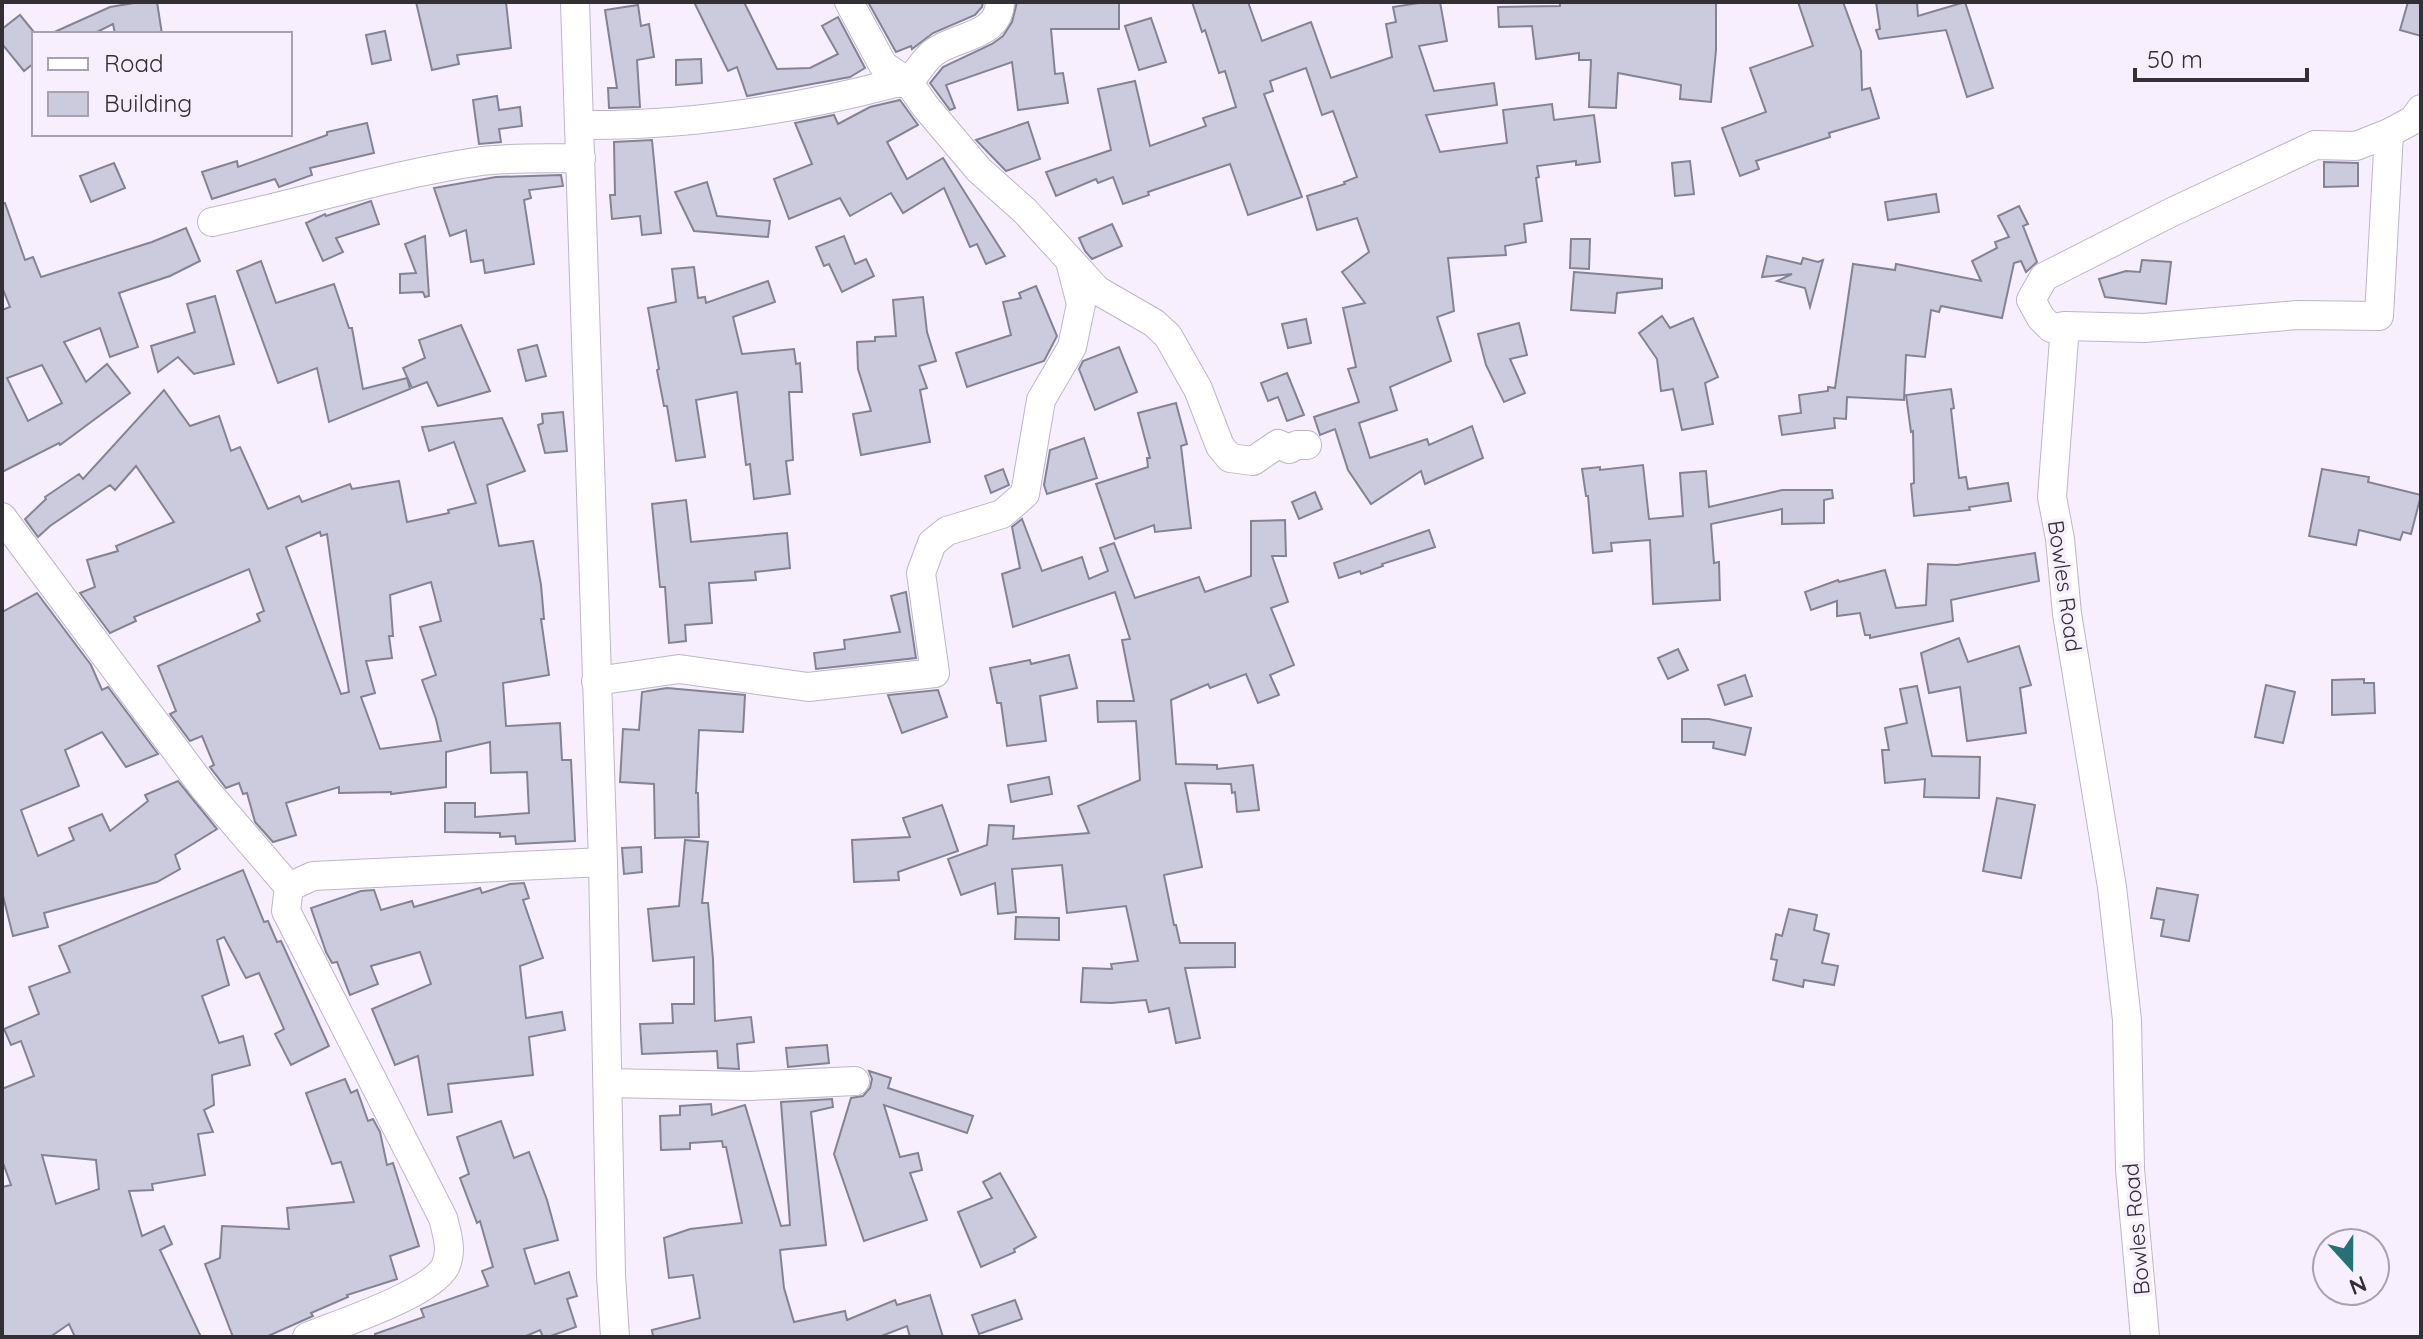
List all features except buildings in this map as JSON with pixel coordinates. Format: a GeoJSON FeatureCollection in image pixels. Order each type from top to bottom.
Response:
{"type":"FeatureCollection","features":[{"type":"Feature","properties":{"kind":"street"},"geometry":{"type":"LineString","coordinates":[[575,2],[615,1337]]}},
{"type":"Feature","properties":{"kind":"street"},"geometry":{"type":"LineString","coordinates":[[849,2],[883,65],[909,83],[979,170],[1025,211],[1097,290],[1154,323],[1168,336],[1198,389],[1220,446],[1230,458],[1253,461],[1278,444],[1289,449],[1307,445]]}},
{"type":"Feature","properties":{"kind":"street"},"geometry":{"type":"LineString","coordinates":[[909,83],[932,53],[990,26],[1000,11],[1000,2]]}},
{"type":"Feature","properties":{"kind":"street"},"geometry":{"type":"LineString","coordinates":[[580,125],[634,126],[743,113],[797,105],[895,83],[909,83]]}},
{"type":"Feature","properties":{"kind":"street"},"geometry":{"type":"LineString","coordinates":[[2389,133],[2379,316],[2298,315],[2144,328],[2051,328],[2031,300],[2044,277],[2170,213],[2315,145],[2356,146],[2389,133],[2413,120],[2421,109]]}},
{"type":"Feature","properties":{"kind":"street"},"geometry":{"type":"LineString","coordinates":[[212,222],[387,180],[484,161],[581,158]]}},
{"type":"Feature","properties":{"kind":"street"},"geometry":{"type":"LineString","coordinates":[[596,681],[679,669],[808,687],[935,673],[921,573],[932,543],[947,531],[1002,514],[1025,494],[1041,400],[1072,347],[1081,304],[1071,263]]}},
{"type":"Feature","properties":{"kind":"street","name":"Bowles Road"},"geometry":{"type":"LineString","coordinates":[[2065,326],[2052,497],[2112,887],[2126,1005],[2130,1169],[2145,1337]]}},
{"type":"Feature","properties":{"kind":"street"},"geometry":{"type":"LineString","coordinates":[[2,517],[204,788],[289,887],[286,911],[443,1218],[449,1256],[444,1269],[424,1286],[307,1337]]}},
{"type":"Feature","properties":{"kind":"street"},"geometry":{"type":"LineString","coordinates":[[289,887],[313,876],[603,862]]}},
{"type":"Feature","properties":{"kind":"street"},"geometry":{"type":"LineString","coordinates":[[608,1083],[749,1086],[855,1081]]}}]}
